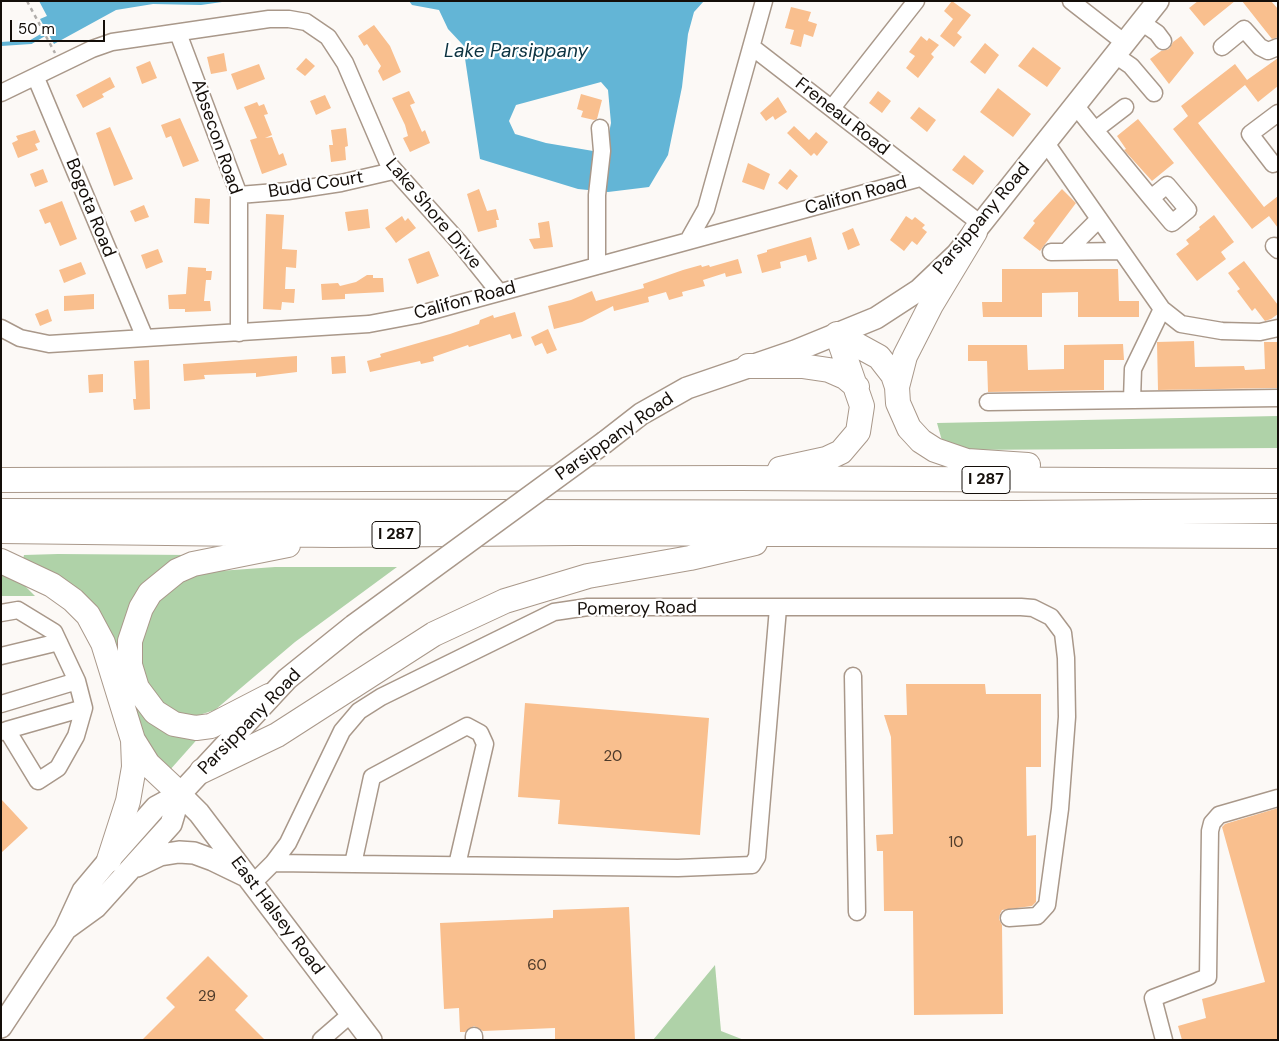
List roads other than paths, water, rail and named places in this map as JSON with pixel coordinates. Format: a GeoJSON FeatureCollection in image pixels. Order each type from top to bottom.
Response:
{"type":"FeatureCollection","features":[{"type":"Feature","properties":{"kind":"highway"},"geometry":{"type":"LineString","coordinates":[[897,387],[905,356],[931,305],[978,228]]}},
{"type":"Feature","properties":{"kind":"highway"},"geometry":{"type":"LineString","coordinates":[[740,478],[826,459],[841,452],[854,440],[861,424],[862,406],[857,387],[837,334]]}},
{"type":"Feature","properties":{"kind":"highway"},"geometry":{"type":"LineString","coordinates":[[837,334],[879,358],[893,375],[902,416],[914,435],[935,450],[967,461],[1232,481]]}},
{"type":"Feature","properties":{"kind":"highway"},"geometry":{"type":"LineString","coordinates":[[748,366],[802,366],[829,370],[845,377],[857,387]]}},
{"type":"Feature","properties":{"kind":"highway","name":"I 287"},"geometry":{"type":"LineString","coordinates":[[6,480],[740,478],[1278,480]]}},
{"type":"Feature","properties":{"kind":"highway"},"geometry":{"type":"LineString","coordinates":[[1,511],[1015,513],[1278,511]]}},
{"type":"Feature","properties":{"kind":"highway","name":"I 287"},"geometry":{"type":"LineString","coordinates":[[1,531],[333,535],[1278,536]]}},
{"type":"Feature","properties":{"kind":"highway"},"geometry":{"type":"LineString","coordinates":[[202,771],[277,735],[434,634],[505,601],[588,576],[690,558],[792,534]]}},
{"type":"Feature","properties":{"kind":"highway"},"geometry":{"type":"LineString","coordinates":[[269,696],[211,726],[185,727],[165,719],[143,699],[132,675],[129,656],[135,623],[150,593],[162,580],[177,571],[193,564],[333,535]]}},
{"type":"Feature","properties":{"kind":"highway"},"geometry":{"type":"LineString","coordinates":[[1,561],[52,585],[73,600],[88,615],[103,643],[133,740],[148,764],[180,794]]}},
{"type":"Feature","properties":{"kind":"highway"},"geometry":{"type":"LineString","coordinates":[[118,866],[132,786],[133,740]]}},
{"type":"Feature","properties":{"kind":"main road","name":"Parsippany Road"},"geometry":{"type":"LineString","coordinates":[[1,1028],[65,930],[83,891],[118,866],[156,807],[180,794],[269,696],[287,679],[353,626],[641,414],[679,392],[876,318],[912,295],[941,270],[978,228],[1158,1]]}},
{"type":"Feature","properties":{"kind":"main road","name":"East Halsey Road"},"geometry":{"type":"LineString","coordinates":[[180,794],[199,813],[371,1040]]}},
{"type":"Feature","properties":{"kind":"main road"},"geometry":{"type":"LineString","coordinates":[[118,866],[160,855],[179,852],[194,853],[213,860],[250,880]]}},
{"type":"Feature","properties":{"kind":"street"},"geometry":{"type":"LineString","coordinates":[[688,242],[706,209],[764,1]]}},
{"type":"Feature","properties":{"kind":"street"},"geometry":{"type":"LineString","coordinates":[[832,108],[916,1]]}},
{"type":"Feature","properties":{"kind":"street"},"geometry":{"type":"LineString","coordinates":[[1071,1],[1120,49],[1131,66],[1154,93]]}},
{"type":"Feature","properties":{"kind":"street","name":"Lake Shore Drive"},"geometry":{"type":"LineString","coordinates":[[1,93],[36,78],[92,49],[112,42],[268,19],[299,20],[316,27],[333,43],[345,62],[380,148],[393,171],[458,241],[498,292]]}},
{"type":"Feature","properties":{"kind":"street"},"geometry":{"type":"LineString","coordinates":[[1141,22],[1163,40]]}},
{"type":"Feature","properties":{"kind":"street"},"geometry":{"type":"LineString","coordinates":[[1222,47],[1244,29],[1260,47],[1268,51],[1278,47]]}},
{"type":"Feature","properties":{"kind":"street","name":"Absecon Road"},"geometry":{"type":"LineString","coordinates":[[178,33],[239,195],[239,333]]}},
{"type":"Feature","properties":{"kind":"street","name":"Freneau Road"},"geometry":{"type":"LineString","coordinates":[[752,47],[920,178],[978,228]]}},
{"type":"Feature","properties":{"kind":"street","name":"Bogota Road"},"geometry":{"type":"LineString","coordinates":[[36,78],[145,338]]}},
{"type":"Feature","properties":{"kind":"street"},"geometry":{"type":"LineString","coordinates":[[1075,105],[1151,198]]}},
{"type":"Feature","properties":{"kind":"street"},"geometry":{"type":"LineString","coordinates":[[1095,130],[1125,107]]}},
{"type":"Feature","properties":{"kind":"street"},"geometry":{"type":"LineString","coordinates":[[1273,164],[1250,134],[1278,113]]}},
{"type":"Feature","properties":{"kind":"street"},"geometry":{"type":"LineString","coordinates":[[597,266],[597,195],[602,150],[600,128]]}},
{"type":"Feature","properties":{"kind":"street"},"geometry":{"type":"LineString","coordinates":[[1046,142],[1162,309],[1181,324],[1222,331],[1260,332],[1278,328]]}},
{"type":"Feature","properties":{"kind":"street","name":"Budd Court"},"geometry":{"type":"LineString","coordinates":[[239,195],[288,192],[341,183],[393,171]]}},
{"type":"Feature","properties":{"kind":"street","name":"Califon Road"},"geometry":{"type":"LineString","coordinates":[[1,328],[20,338],[48,344],[369,324],[417,315],[920,178]]}},
{"type":"Feature","properties":{"kind":"street"},"geometry":{"type":"LineString","coordinates":[[1099,219],[1058,252],[1121,251]]}},
{"type":"Feature","properties":{"kind":"street"},"geometry":{"type":"LineString","coordinates":[[1132,400],[1133,369],[1162,309]]}},
{"type":"Feature","properties":{"kind":"street"},"geometry":{"type":"LineString","coordinates":[[988,402],[1278,398]]}},
{"type":"Feature","properties":{"kind":"street","name":"Pomeroy Road"},"geometry":{"type":"LineString","coordinates":[[250,880],[273,863],[288,843],[342,731],[359,711],[381,697],[523,627],[562,610],[588,607],[1021,607],[1033,608],[1051,617],[1063,633],[1066,658],[1067,717],[1050,887],[1046,906],[1037,916],[1009,918]]}},
{"type":"Feature","properties":{"kind":"street"},"geometry":{"type":"LineString","coordinates":[[273,863],[678,868],[752,865],[757,857],[778,608]]}},
{"type":"Feature","properties":{"kind":"street"},"geometry":{"type":"LineString","coordinates":[[1,613],[18,610],[54,632],[77,681],[84,708],[76,736],[58,768],[38,781],[4,731],[33,720],[84,708]]}},
{"type":"Feature","properties":{"kind":"street"},"geometry":{"type":"LineString","coordinates":[[1,656],[59,642]]}},
{"type":"Feature","properties":{"kind":"street"},"geometry":{"type":"LineString","coordinates":[[853,676],[857,912]]}},
{"type":"Feature","properties":{"kind":"street"},"geometry":{"type":"LineString","coordinates":[[1,704],[77,681]]}},
{"type":"Feature","properties":{"kind":"street"},"geometry":{"type":"LineString","coordinates":[[353,864],[372,777],[467,726],[480,733],[484,744],[457,865]]}},
{"type":"Feature","properties":{"kind":"street"},"geometry":{"type":"LineString","coordinates":[[1164,1040],[1153,998],[1208,977],[1210,831],[1212,823],[1219,815],[1278,798]]}},
{"type":"Feature","properties":{"kind":"street"},"geometry":{"type":"LineString","coordinates":[[321,1040],[351,1014]]}},
{"type":"Feature","properties":{"kind":"water"},"geometry":{"type":"Polygon","coordinates":[[[39,1],[229,1],[201,5],[153,4],[116,10],[54,44],[40,19],[47,16],[39,1]]]}},
{"type":"Feature","properties":{"kind":"water","name":"Lake Parsippany"},"geometry":{"type":"Polygon","coordinates":[[[409,1],[704,1],[694,12],[688,34],[682,87],[668,155],[649,187],[608,192],[578,189],[480,159],[463,45],[448,29],[439,10],[412,5],[409,1]],[[601,82],[516,105],[509,121],[515,134],[546,143],[605,153],[611,123],[608,90],[601,82]]]}},
{"type":"Feature","properties":{"kind":"waterway"},"geometry":{"type":"LineString","coordinates":[[1,44],[31,42],[48,32]]}}]}
